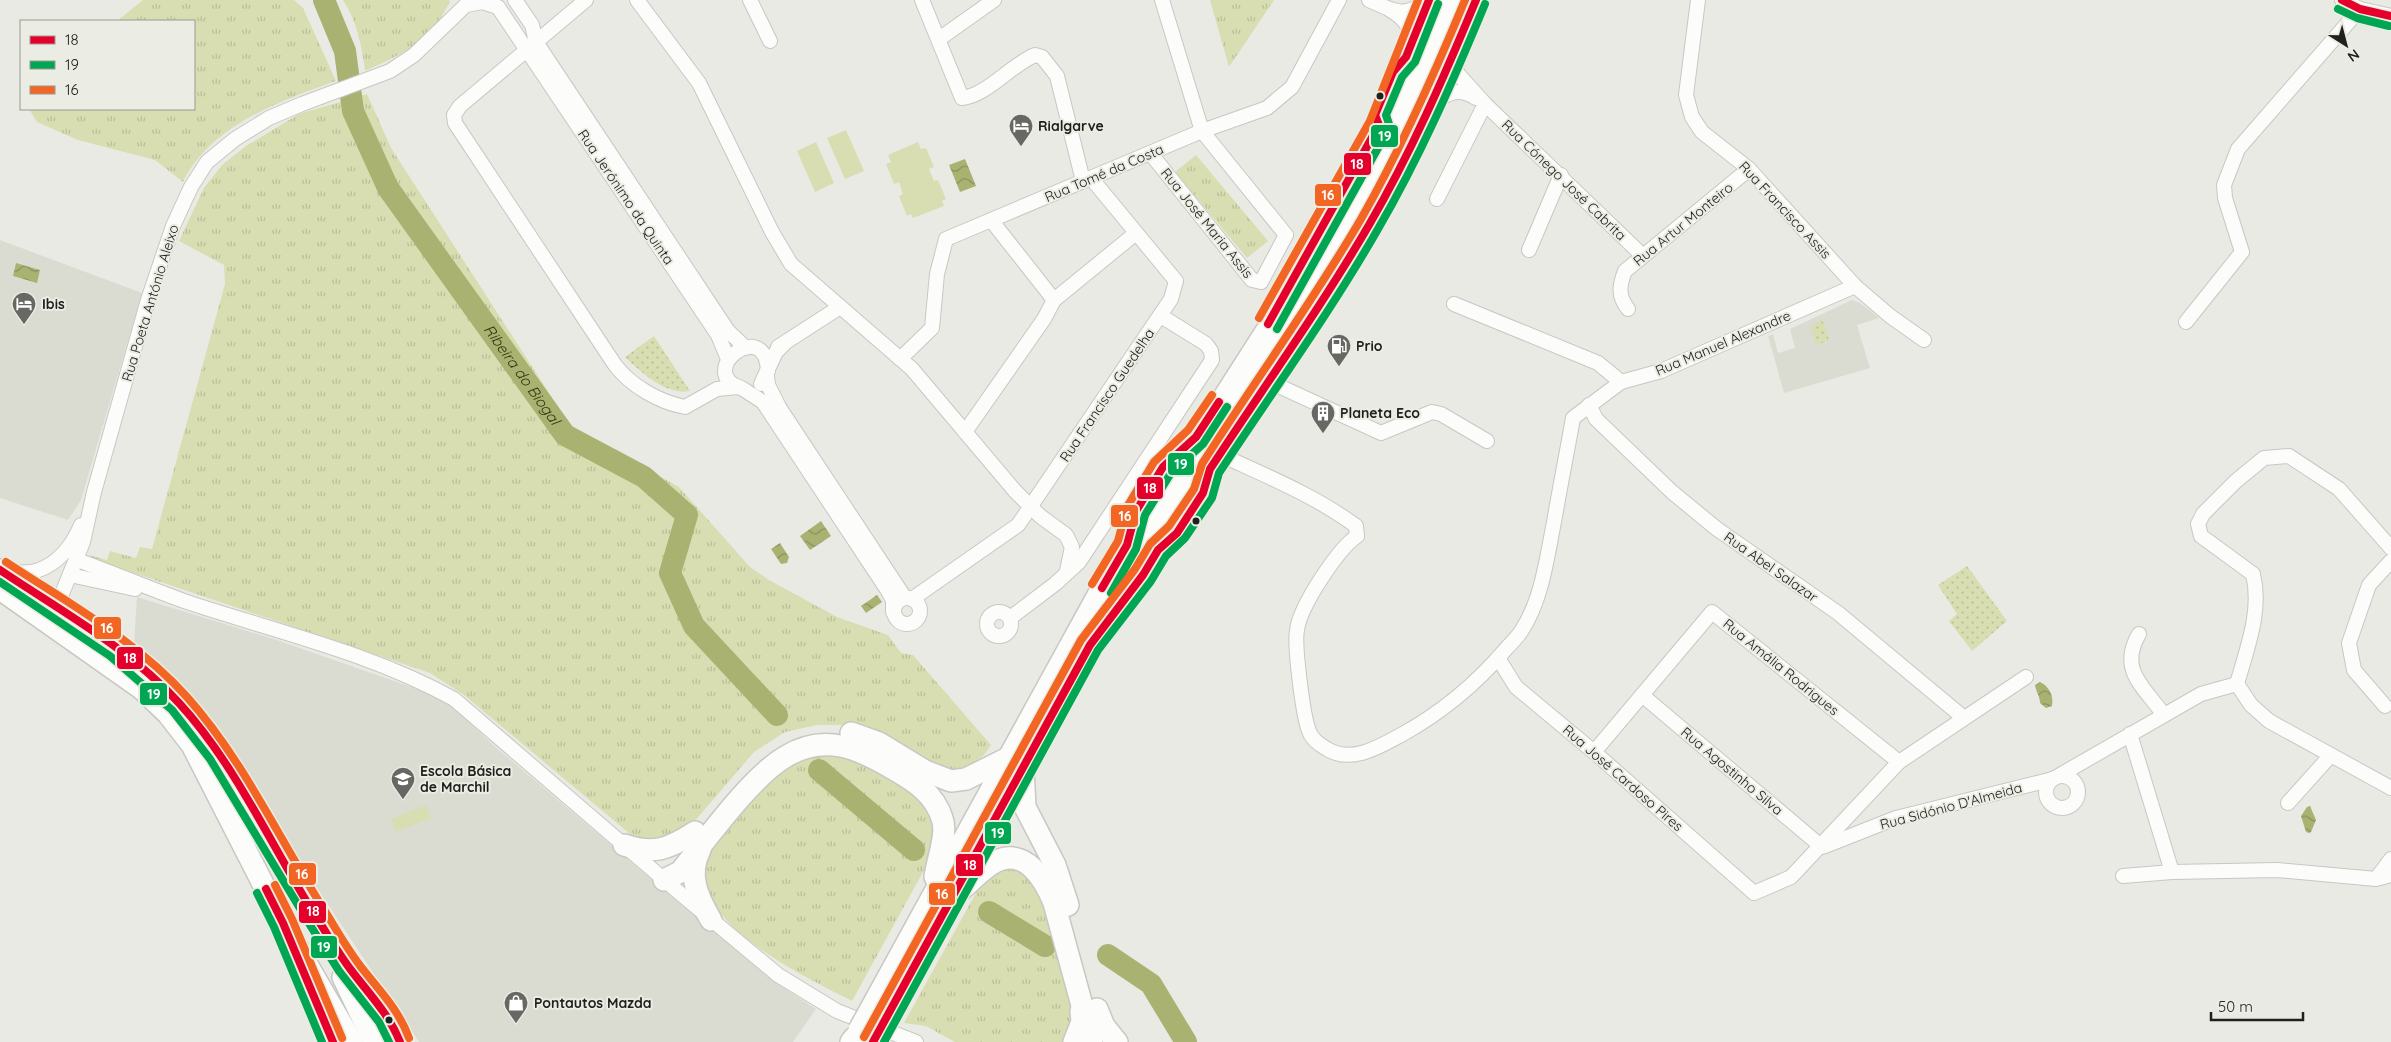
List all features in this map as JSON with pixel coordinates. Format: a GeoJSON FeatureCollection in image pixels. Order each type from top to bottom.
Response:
{"type":"FeatureCollection","features":[{"type":"Feature","properties":{"kind":"main road"},"geometry":{"type":"LineString","coordinates":[[862,1039],[1029,739],[1127,545],[1320,247],[1357,184],[1394,116],[1443,0]]}},
{"type":"Feature","properties":{"kind":"main road"},"geometry":{"type":"LineString","coordinates":[[1029,739],[1090,645],[1133,567],[1358,214],[1399,141],[1442,47],[1460,0]]}},
{"type":"Feature","properties":{"kind":"main road"},"geometry":{"type":"LineString","coordinates":[[0,568],[149,674],[179,703],[202,730],[317,919],[398,1042]]}},
{"type":"Feature","properties":{"kind":"main road"},"geometry":{"type":"LineString","coordinates":[[0,589],[88,649],[142,689],[168,714],[192,745],[208,772],[283,923],[333,1042]]}},
{"type":"Feature","properties":{"kind":"main road"},"geometry":{"type":"LineString","coordinates":[[711,920],[699,900],[694,886],[699,837],[756,763],[770,751],[801,735],[834,731],[864,736],[926,771],[951,781],[966,779],[1015,764]]}},
{"type":"Feature","properties":{"kind":"main road"},"geometry":{"type":"LineString","coordinates":[[664,880],[665,871],[754,783],[785,756],[814,746],[843,746],[866,753],[910,779],[930,795],[942,818],[945,830],[938,856],[941,898]]}},
{"type":"Feature","properties":{"kind":"main road"},"geometry":{"type":"LineString","coordinates":[[1015,764],[1026,806],[1056,865],[1089,1006],[1092,1042]]}},
{"type":"Feature","properties":{"kind":"main road"},"geometry":{"type":"LineString","coordinates":[[624,845],[636,849],[664,849],[699,837]]}},
{"type":"Feature","properties":{"kind":"main road"},"geometry":{"type":"LineString","coordinates":[[941,898],[997,860],[1012,858],[1025,862],[1035,869],[1047,885],[1089,1006],[1106,1042]]}},
{"type":"Feature","properties":{"kind":"main road"},"geometry":{"type":"LineString","coordinates":[[317,919],[374,1042]]}},
{"type":"Feature","properties":{"kind":"main road"},"geometry":{"type":"LineString","coordinates":[[283,923],[352,1042]]}},
{"type":"Feature","properties":{"kind":"main road"},"geometry":{"type":"LineString","coordinates":[[1074,1042],[1089,1006]]}},
{"type":"Feature","properties":{"kind":"main road"},"geometry":{"type":"LineString","coordinates":[[1089,1006],[1117,1042]]}},
{"type":"Feature","properties":{"kind":"street","name":"Rua Jerónimo da Quinta"},"geometry":{"type":"LineString","coordinates":[[516,0],[530,22],[532,46],[718,335],[731,382],[763,402],[888,591],[894,612]]}},
{"type":"Feature","properties":{"kind":"street"},"geometry":{"type":"LineString","coordinates":[[586,0],[460,106],[454,115],[455,123],[614,365],[627,379],[672,405],[685,407],[722,387],[756,387],[767,374],[776,352],[784,344]]}},
{"type":"Feature","properties":{"kind":"street"},"geometry":{"type":"LineString","coordinates":[[637,0],[699,84],[782,251],[791,264],[912,370],[1032,507],[1066,535],[1072,547],[1067,572]]}},
{"type":"Feature","properties":{"kind":"street"},"geometry":{"type":"LineString","coordinates":[[750,0],[770,41]]}},
{"type":"Feature","properties":{"kind":"street"},"geometry":{"type":"LineString","coordinates":[[922,0],[962,98],[972,97],[1022,60],[1035,55],[1042,57],[1057,76],[1087,180]]}},
{"type":"Feature","properties":{"kind":"street"},"geometry":{"type":"LineString","coordinates":[[939,39],[994,0]]}},
{"type":"Feature","properties":{"kind":"street"},"geometry":{"type":"LineString","coordinates":[[1162,0],[1202,131]]}},
{"type":"Feature","properties":{"kind":"street","name":"Rua Tomé da Costa"},"geometry":{"type":"LineString","coordinates":[[900,359],[932,328],[937,274],[946,239],[1202,131],[1267,108],[1292,87],[1339,0]]}},
{"type":"Feature","properties":{"kind":"street"},"geometry":{"type":"LineString","coordinates":[[1369,0],[1395,11],[1414,11],[1428,0]]}},
{"type":"Feature","properties":{"kind":"street"},"geometry":{"type":"LineString","coordinates":[[1263,333],[1379,125],[1428,0]]}},
{"type":"Feature","properties":{"kind":"street"},"geometry":{"type":"LineString","coordinates":[[1090,645],[1143,575],[1219,454],[1368,226],[1431,107],[1476,0]]}},
{"type":"Feature","properties":{"kind":"street","name":"Rua Francisco Assis"},"geometry":{"type":"LineString","coordinates":[[1698,0],[1686,95],[1692,117],[1702,132],[1749,169],[1855,286],[1890,316],[1924,340]]}},
{"type":"Feature","properties":{"kind":"street","name":"Rua Jerónimo da Quinta"},"geometry":{"type":"LineString","coordinates":[[469,2],[497,3],[518,37],[532,46],[728,331],[765,357],[768,385],[779,407],[908,599],[918,604],[920,611]]}},
{"type":"Feature","properties":{"kind":"street","name":"Rua Poeta António Aleixo"},"geometry":{"type":"LineString","coordinates":[[72,618],[63,605],[61,596],[84,542],[94,492],[148,300],[173,226],[191,187],[207,162],[235,139],[270,118],[390,71],[414,55],[469,2]]}},
{"type":"Feature","properties":{"kind":"street"},"geometry":{"type":"LineString","coordinates":[[2186,322],[2242,252],[2225,198],[2224,185],[2238,149],[2352,3],[2391,16]]}},
{"type":"Feature","properties":{"kind":"street"},"geometry":{"type":"LineString","coordinates":[[1385,7],[1401,17],[1411,31],[1412,42]]}},
{"type":"Feature","properties":{"kind":"street"},"geometry":{"type":"LineString","coordinates":[[530,22],[541,27],[559,22]]}},
{"type":"Feature","properties":{"kind":"street"},"geometry":{"type":"LineString","coordinates":[[516,59],[518,37]]}},
{"type":"Feature","properties":{"kind":"street"},"geometry":{"type":"LineString","coordinates":[[1452,60],[1458,74],[1485,104]]}},
{"type":"Feature","properties":{"kind":"street"},"geometry":{"type":"LineString","coordinates":[[1431,107],[1446,94],[1456,91],[1468,93],[1485,104]]}},
{"type":"Feature","properties":{"kind":"street"},"geometry":{"type":"LineString","coordinates":[[1437,199],[1485,104]]}},
{"type":"Feature","properties":{"kind":"street","name":"Rua Cónego José Cabrita"},"geometry":{"type":"LineString","coordinates":[[1485,104],[1561,175],[1642,256]]}},
{"type":"Feature","properties":{"kind":"street","name":"Rua José Maria Assis"},"geometry":{"type":"LineString","coordinates":[[1151,154],[1252,280],[1261,282],[1286,235],[1202,131]]}},
{"type":"Feature","properties":{"kind":"street","name":"Rua Artur Monteiro"},"geometry":{"type":"LineString","coordinates":[[1628,309],[1620,294],[1620,283],[1625,271],[1749,169]]}},
{"type":"Feature","properties":{"kind":"street"},"geometry":{"type":"LineString","coordinates":[[1529,250],[1561,175]]}},
{"type":"Feature","properties":{"kind":"street","name":"Rua Francisco Guedelha"},"geometry":{"type":"LineString","coordinates":[[908,599],[928,588],[1018,525],[1171,300],[1176,281],[1087,180]]}},
{"type":"Feature","properties":{"kind":"street"},"geometry":{"type":"LineString","coordinates":[[991,220],[1054,300]]}},
{"type":"Feature","properties":{"kind":"street"},"geometry":{"type":"LineString","coordinates":[[965,432],[1044,319],[1054,300],[1136,234]]}},
{"type":"Feature","properties":{"kind":"street","name":"Rua Manuel Alexandre"},"geometry":{"type":"LineString","coordinates":[[1621,382],[1661,371],[1855,286]]}},
{"type":"Feature","properties":{"kind":"street"},"geometry":{"type":"LineString","coordinates":[[1219,454],[1298,490],[1356,526],[1357,536],[1347,543],[1333,561],[1305,610],[1297,629],[1300,681],[1309,731],[1316,741],[1328,750],[1343,755],[1359,754],[1408,731],[1447,707],[1498,658],[1522,630],[1536,600],[1548,554],[1573,418],[1621,382],[1598,363],[1454,304]]}},
{"type":"Feature","properties":{"kind":"street"},"geometry":{"type":"LineString","coordinates":[[707,394],[721,378],[734,352],[776,348],[840,307]]}},
{"type":"Feature","properties":{"kind":"street"},"geometry":{"type":"LineString","coordinates":[[1010,618],[1055,584],[1079,562],[1097,531],[1212,360],[1211,351],[1206,344],[1161,316]]}},
{"type":"Feature","properties":{"kind":"street"},"geometry":{"type":"LineString","coordinates":[[1268,381],[1381,433],[1432,412],[1441,414],[1488,441]]}},
{"type":"Feature","properties":{"kind":"street","name":"Rua Abel Salazar"},"geometry":{"type":"LineString","coordinates":[[1590,405],[1596,419],[1672,492],[1717,529],[1838,614],[1964,718]]}},
{"type":"Feature","properties":{"kind":"street"},"geometry":{"type":"LineString","coordinates":[[2391,548],[2339,488],[2289,456],[2264,458],[2236,481],[2203,514],[2198,524],[2201,536],[2253,574],[2258,592],[2256,612],[2238,684],[2251,705],[2269,721],[2391,788]]}},
{"type":"Feature","properties":{"kind":"street","name":"Rua Poeta António Aleixo"},"geometry":{"type":"LineString","coordinates":[[0,568],[13,572],[27,573],[51,566],[74,541],[94,492]]}},
{"type":"Feature","properties":{"kind":"street"},"geometry":{"type":"LineString","coordinates":[[1066,535],[1083,537],[1097,531]]}},
{"type":"Feature","properties":{"kind":"street"},"geometry":{"type":"LineString","coordinates":[[77,560],[187,601],[384,665],[426,683],[454,699],[664,880],[778,975],[837,1011],[916,1042]]}},
{"type":"Feature","properties":{"kind":"street"},"geometry":{"type":"LineString","coordinates":[[2385,706],[2354,670],[2349,643],[2369,585],[2391,561]]}},
{"type":"Feature","properties":{"kind":"street"},"geometry":{"type":"LineString","coordinates":[[70,575],[187,601]]}},
{"type":"Feature","properties":{"kind":"street"},"geometry":{"type":"LineString","coordinates":[[908,599],[895,605],[894,612],[897,620],[907,624],[917,619],[921,600],[928,588]]}},
{"type":"Feature","properties":{"kind":"street","name":"Rua Amália Rodrigues"},"geometry":{"type":"LineString","coordinates":[[1594,752],[1712,612],[1899,762]]}},
{"type":"Feature","properties":{"kind":"street"},"geometry":{"type":"LineString","coordinates":[[2138,634],[2130,653],[2131,670],[2164,715]]}},
{"type":"Feature","properties":{"kind":"street","name":"Rua José Cardoso Pires"},"geometry":{"type":"LineString","coordinates":[[1498,658],[1516,687],[1594,752],[1754,893],[1791,877],[1822,847]]}},
{"type":"Feature","properties":{"kind":"street"},"geometry":{"type":"LineString","coordinates":[[1822,847],[1899,762],[2026,677]]}},
{"type":"Feature","properties":{"kind":"street","name":"Rua Sidónio D'Almeida"},"geometry":{"type":"LineString","coordinates":[[1822,847],[1896,818],[2057,777],[2201,694],[2238,684]]}},
{"type":"Feature","properties":{"kind":"street","name":"Rua Agostinho Silva"},"geometry":{"type":"LineString","coordinates":[[1642,695],[1822,847]]}},
{"type":"Feature","properties":{"kind":"street"},"geometry":{"type":"LineString","coordinates":[[2130,734],[2172,872]]}},
{"type":"Feature","properties":{"kind":"street"},"geometry":{"type":"LineString","coordinates":[[2288,803],[2331,755]]}},
{"type":"Feature","properties":{"kind":"street"},"geometry":{"type":"LineString","coordinates":[[2376,879],[2391,859]]}},
{"type":"Feature","properties":{"kind":"street"},"geometry":{"type":"LineString","coordinates":[[2123,876],[2172,872],[2277,870],[2376,879],[2391,875]]}},
{"type":"Feature","properties":{"kind":"shaded area"},"geometry":{"type":"Polygon","coordinates":[[[0,240],[142,293],[81,500],[68,520],[0,498],[0,240]]]}},
{"type":"Feature","properties":{"kind":"shaded area"},"geometry":{"type":"Polygon","coordinates":[[[1852,300],[1860,303],[1879,318],[1857,325],[1870,368],[1784,393],[1768,336],[1773,334],[1778,353],[1795,348],[1790,329],[1852,300]]]}},
{"type":"Feature","properties":{"kind":"shaded area"},"geometry":{"type":"Polygon","coordinates":[[[137,597],[271,638],[420,690],[448,702],[492,744],[677,901],[772,980],[816,1009],[793,1042],[419,1042],[313,882],[258,791],[225,742],[177,680],[134,645],[137,597]]]}},
{"type":"Feature","properties":{"kind":"green space"},"geometry":{"type":"Polygon","coordinates":[[[143,0],[294,0],[303,8],[336,81],[270,107],[229,130],[195,162],[183,182],[155,160],[78,140],[37,122],[30,110],[195,110],[195,20],[118,20],[143,0]]]}},
{"type":"Feature","properties":{"kind":"green space"},"geometry":{"type":"Polygon","coordinates":[[[343,0],[449,0],[450,2],[435,26],[421,40],[403,52],[365,71],[358,34],[343,0]]]}},
{"type":"Feature","properties":{"kind":"green space"},"geometry":{"type":"Polygon","coordinates":[[[1210,0],[1274,0],[1229,67],[1210,0]]]}},
{"type":"Feature","properties":{"kind":"green space"},"geometry":{"type":"Polygon","coordinates":[[[367,94],[391,148],[571,427],[679,487],[750,567],[769,580],[837,617],[888,635],[901,653],[913,655],[991,745],[984,755],[969,766],[952,770],[922,762],[845,725],[817,725],[785,732],[754,752],[687,830],[656,843],[636,839],[464,695],[430,673],[93,559],[89,555],[107,560],[110,551],[136,558],[140,547],[152,549],[225,284],[224,265],[179,241],[204,188],[222,165],[246,146],[299,114],[367,94]]]}},
{"type":"Feature","properties":{"kind":"green space"},"geometry":{"type":"Polygon","coordinates":[[[846,130],[864,171],[845,179],[827,138],[846,130]]]}},
{"type":"Feature","properties":{"kind":"green space"},"geometry":{"type":"Polygon","coordinates":[[[816,142],[834,183],[815,192],[797,151],[816,142]]]}},
{"type":"Feature","properties":{"kind":"green space"},"geometry":{"type":"Polygon","coordinates":[[[918,142],[921,149],[926,148],[934,167],[929,169],[934,181],[938,180],[946,199],[942,201],[944,206],[913,218],[911,214],[907,216],[899,196],[903,194],[899,182],[894,184],[886,164],[891,162],[888,155],[918,142]]]}},
{"type":"Feature","properties":{"kind":"green space"},"geometry":{"type":"Polygon","coordinates":[[[1196,155],[1268,241],[1247,258],[1175,172],[1196,155]]]}},
{"type":"Feature","properties":{"kind":"green space"},"geometry":{"type":"Polygon","coordinates":[[[1822,319],[1829,340],[1816,345],[1813,331],[1810,328],[1822,319]]]}},
{"type":"Feature","properties":{"kind":"green space"},"geometry":{"type":"Polygon","coordinates":[[[654,336],[690,391],[672,390],[654,382],[625,357],[654,336]]]}},
{"type":"Feature","properties":{"kind":"green space"},"geometry":{"type":"Polygon","coordinates":[[[1967,566],[2007,621],[1972,651],[1949,621],[1957,614],[1938,585],[1967,566]]]}},
{"type":"Feature","properties":{"kind":"green space"},"geometry":{"type":"Polygon","coordinates":[[[813,756],[836,756],[857,760],[919,798],[935,822],[934,852],[852,1001],[807,978],[754,944],[731,925],[713,903],[704,881],[705,857],[707,853],[753,795],[784,766],[813,756]]]}},
{"type":"Feature","properties":{"kind":"green space"},"geometry":{"type":"Polygon","coordinates":[[[426,805],[431,818],[396,832],[391,819],[426,805]]]}},
{"type":"Feature","properties":{"kind":"green space"},"geometry":{"type":"Polygon","coordinates":[[[1004,868],[1021,870],[1038,889],[1076,1008],[1066,1042],[955,1042],[926,1026],[904,1023],[982,882],[1004,868]]]}},
{"type":"Feature","properties":{"kind":"water"},"geometry":{"type":"Polygon","coordinates":[[[965,159],[976,186],[960,192],[949,165],[965,159]]]}},
{"type":"Feature","properties":{"kind":"water"},"geometry":{"type":"Polygon","coordinates":[[[16,263],[40,270],[37,283],[13,276],[16,263]]]}},
{"type":"Feature","properties":{"kind":"water"},"geometry":{"type":"Polygon","coordinates":[[[821,521],[831,536],[810,550],[800,536],[821,521]]]}},
{"type":"Feature","properties":{"kind":"water"},"geometry":{"type":"Polygon","coordinates":[[[780,543],[789,557],[787,563],[781,564],[771,549],[780,543]]]}},
{"type":"Feature","properties":{"kind":"water"},"geometry":{"type":"Polygon","coordinates":[[[877,595],[882,602],[866,613],[861,606],[877,595]]]}},
{"type":"Feature","properties":{"kind":"water"},"geometry":{"type":"Polygon","coordinates":[[[2040,682],[2050,692],[2052,706],[2046,708],[2040,703],[2035,685],[2040,682]]]}},
{"type":"Feature","properties":{"kind":"water"},"geometry":{"type":"Polygon","coordinates":[[[2310,806],[2316,820],[2309,833],[2306,832],[2301,816],[2307,807],[2310,806]]]}},
{"type":"Feature","properties":{"kind":"waterway","name":"Ribeira do Biogal"},"geometry":{"type":"LineString","coordinates":[[324,0],[345,51],[353,111],[388,188],[565,435],[644,477],[687,515],[670,573],[694,626],[777,715]]}},
{"type":"Feature","properties":{"kind":"waterway","name":"Ribeira do Biogal"},"geometry":{"type":"LineString","coordinates":[[819,770],[914,850]]}},
{"type":"Feature","properties":{"kind":"waterway","name":"Ribeira do Biogal"},"geometry":{"type":"LineString","coordinates":[[989,912],[1045,946]]}},
{"type":"Feature","properties":{"kind":"waterway","name":"Ribeira do Biogal"},"geometry":{"type":"LineString","coordinates":[[1108,955],[1151,984],[1186,1042]]}},
{"type":"Feature","properties":{"kind":"transit line","name":"16"},"geometry":{"type":"LineString","coordinates":[[1259,318],[1370,121],[1418,0]]}},
{"type":"Feature","properties":{"kind":"transit line","name":"18"},"geometry":{"type":"LineString","coordinates":[[1268,324],[1379,125],[1375,115],[1393,72],[1406,57],[1429,0]]}},
{"type":"Feature","properties":{"kind":"transit line","name":"16"},"geometry":{"type":"LineString","coordinates":[[864,1037],[1081,640],[1135,569],[1150,544],[1169,526],[1194,489],[1202,464],[1323,281],[1361,219],[1390,166],[1465,0]]}},
{"type":"Feature","properties":{"kind":"transit line","name":"18"},"geometry":{"type":"LineString","coordinates":[[873,1042],[1090,645],[1143,575],[1158,550],[1177,533],[1203,493],[1210,469],[1311,318],[1369,225],[1399,170],[1426,114],[1476,0]]}},
{"type":"Feature","properties":{"kind":"transit line","name":"18"},"geometry":{"type":"LineString","coordinates":[[2342,0],[2360,9],[2391,16]]}},
{"type":"Feature","properties":{"kind":"transit line","name":"19"},"geometry":{"type":"LineString","coordinates":[[1277,329],[1388,130],[1389,124],[1386,115],[1402,77],[1415,62],[1438,4]]}},
{"type":"Feature","properties":{"kind":"transit line","name":"19"},"geometry":{"type":"LineString","coordinates":[[884,1042],[1098,650],[1151,581],[1166,556],[1185,538],[1212,498],[1219,473],[1321,322],[1378,229],[1408,174],[1435,118],[1485,4]]}},
{"type":"Feature","properties":{"kind":"transit line","name":"19"},"geometry":{"type":"LineString","coordinates":[[2338,9],[2357,18],[2389,26]]}},
{"type":"Feature","properties":{"kind":"transit line","name":"16"},"geometry":{"type":"LineString","coordinates":[[1092,584],[1118,541],[1127,507],[1154,462],[1188,430],[1212,395]]}},
{"type":"Feature","properties":{"kind":"transit line","name":"18"},"geometry":{"type":"LineString","coordinates":[[1102,588],[1127,545],[1136,511],[1163,467],[1196,437],[1219,402]]}},
{"type":"Feature","properties":{"kind":"transit line","name":"19"},"geometry":{"type":"LineString","coordinates":[[1111,593],[1136,549],[1145,515],[1171,473],[1203,444],[1227,407]]}},
{"type":"Feature","properties":{"kind":"transit line","name":"16"},"geometry":{"type":"LineString","coordinates":[[6,562],[124,640],[187,697],[227,748],[352,955],[394,1009],[409,1038]]}},
{"type":"Feature","properties":{"kind":"transit line","name":"18"},"geometry":{"type":"LineString","coordinates":[[0,570],[94,631],[139,665],[179,703],[200,727],[236,780],[301,893],[330,939],[384,1013],[400,1042]]}},
{"type":"Feature","properties":{"kind":"transit line","name":"19"},"geometry":{"type":"LineString","coordinates":[[0,582],[110,656],[172,710],[210,759],[339,971],[379,1022],[389,1042]]}},
{"type":"Feature","properties":{"kind":"transit line","name":"16"},"geometry":{"type":"LineString","coordinates":[[275,885],[292,919],[342,1038]]}},
{"type":"Feature","properties":{"kind":"transit line","name":"18"},"geometry":{"type":"LineString","coordinates":[[266,889],[283,923],[333,1042]]}},
{"type":"Feature","properties":{"kind":"transit line","name":"19"},"geometry":{"type":"LineString","coordinates":[[257,893],[274,927],[322,1042]]}},
{"type":"Feature","properties":{"kind":"place","name":"Rialgarve"},"geometry":{"type":"Point","coordinates":[1021,147]}},
{"type":"Feature","properties":{"kind":"place","name":"Ibis"},"geometry":{"type":"Point","coordinates":[24,325]}},
{"type":"Feature","properties":{"kind":"place","name":"Prio"},"geometry":{"type":"Point","coordinates":[1339,367]}},
{"type":"Feature","properties":{"kind":"place","name":"Planeta Eco"},"geometry":{"type":"Point","coordinates":[1323,434]}},
{"type":"Feature","properties":{"kind":"place","name":"Escola Básica de Marchil"},"geometry":{"type":"Point","coordinates":[403,800]}},
{"type":"Feature","properties":{"kind":"place","name":"Pontautos Mazda"},"geometry":{"type":"Point","coordinates":[516,1024]}}]}
